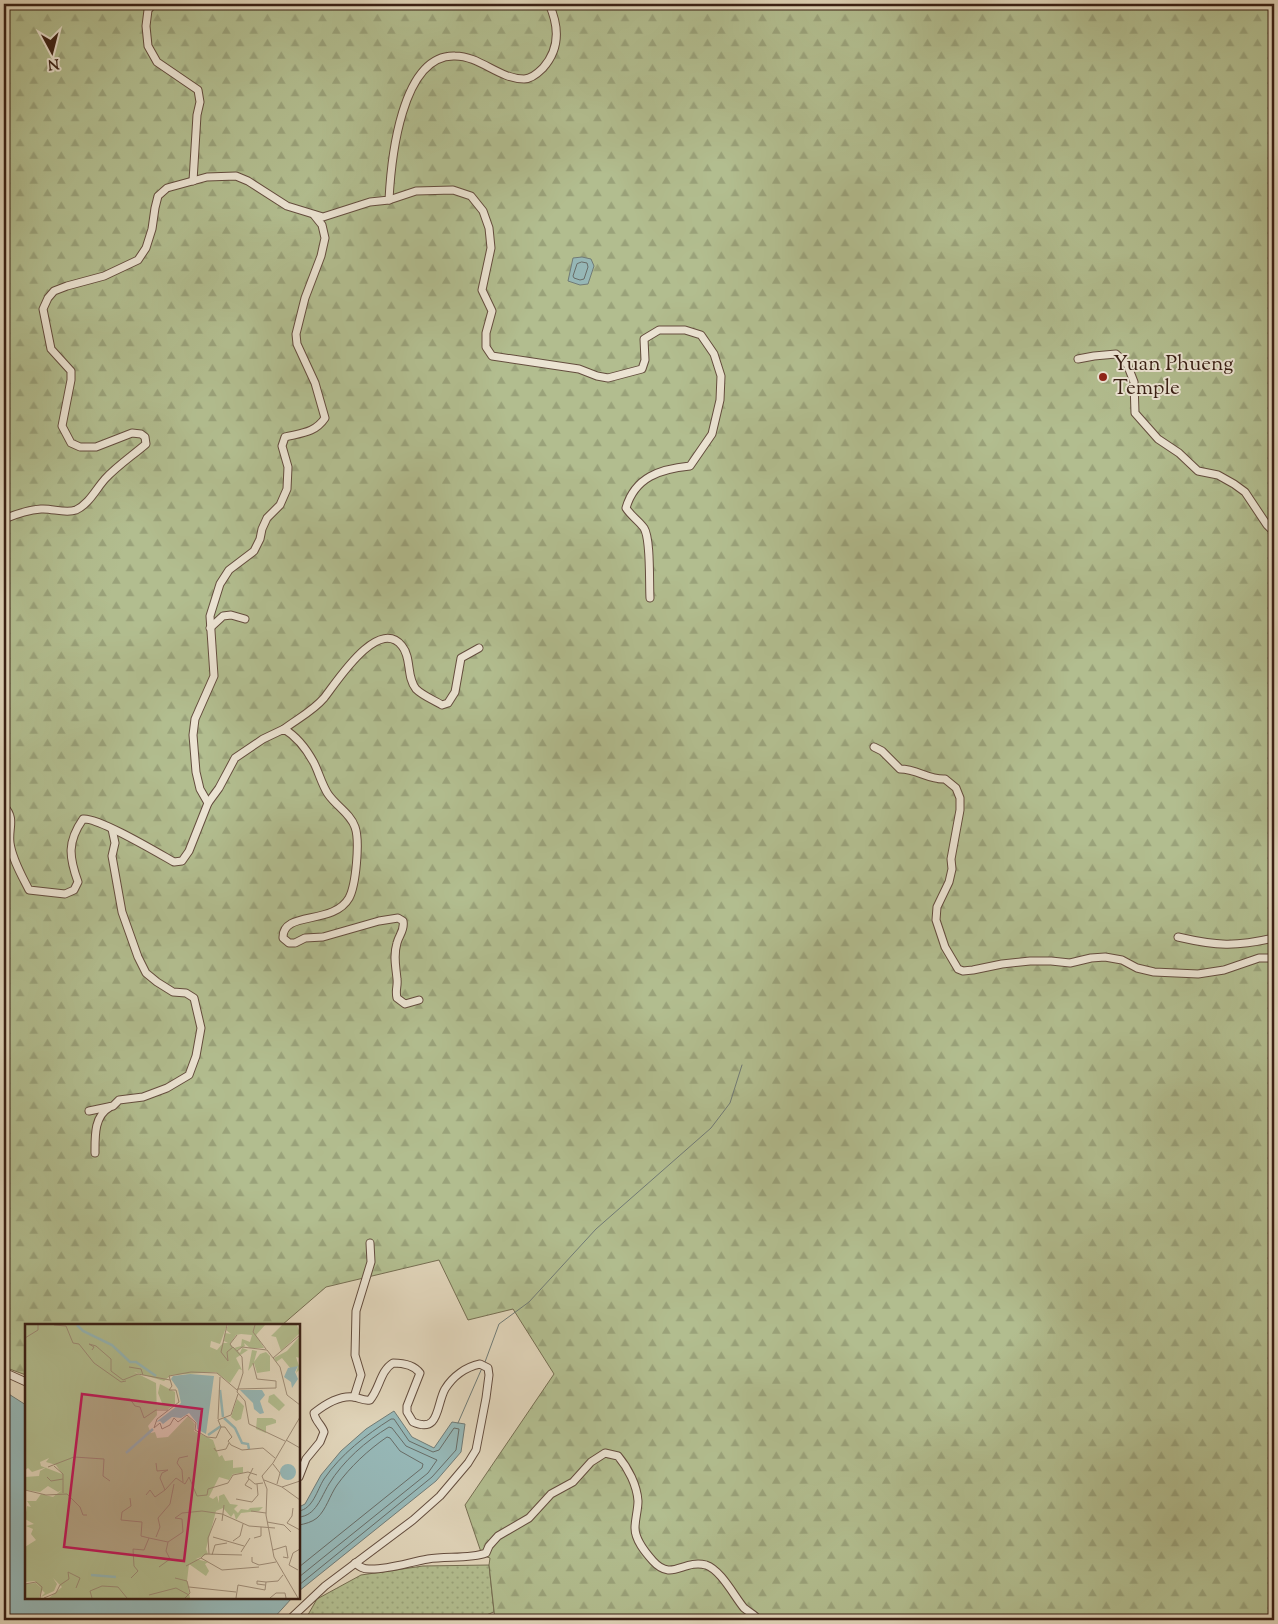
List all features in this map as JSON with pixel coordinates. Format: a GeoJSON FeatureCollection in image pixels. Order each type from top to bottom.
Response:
{"type":"FeatureCollection","features":[{"type":"Feature","properties":{"kind":"street"},"geometry":{"type":"LineString","coordinates":[[153,4],[148,10],[146,26],[148,46],[157,62],[198,90],[200,102],[197,116],[193,182]]}},
{"type":"Feature","properties":{"kind":"street"},"geometry":{"type":"LineString","coordinates":[[389,200],[395,142],[404,106],[415,82],[427,68],[442,57],[456,56],[475,60],[516,78],[526,79],[539,73],[549,61],[557,36],[556,22],[549,4]]}},
{"type":"Feature","properties":{"kind":"street"},"geometry":{"type":"LineString","coordinates":[[4,519],[42,508],[60,511],[75,510],[94,494],[104,480],[123,462],[146,444],[145,437],[141,434],[132,433],[96,447],[80,447],[71,443],[62,426],[72,380],[71,371],[51,349],[43,309],[54,291],[104,276],[138,260],[146,248],[152,229],[158,196],[167,188],[207,177],[236,176],[248,181],[287,206],[323,217],[370,202],[389,200],[416,191],[453,190],[471,196],[483,211],[489,228],[491,248],[482,290],[492,311],[486,340],[486,348],[492,356],[579,368],[597,376],[608,378],[642,369],[645,360],[644,339],[659,330],[685,330],[701,335],[714,354],[722,376],[720,400],[712,434],[690,466],[672,468],[655,474],[636,487],[630,496],[626,508],[645,530],[650,546],[648,572],[650,598]]}},
{"type":"Feature","properties":{"kind":"street"},"geometry":{"type":"LineString","coordinates":[[208,803],[200,788],[196,772],[194,735],[195,719],[214,676],[210,616],[220,584],[229,570],[254,551],[267,518],[280,504],[288,489],[288,467],[282,446],[285,437],[308,432],[320,425],[325,418],[315,382],[296,344],[296,334],[305,298],[321,256],[325,238],[322,225],[314,215]]}},
{"type":"Feature","properties":{"kind":"street"},"geometry":{"type":"LineString","coordinates":[[1078,359],[1116,354],[1127,364],[1134,382],[1135,413],[1158,439],[1179,453],[1198,471],[1218,475],[1240,488],[1274,532]]}},
{"type":"Feature","properties":{"kind":"street"},"geometry":{"type":"LineString","coordinates":[[210,628],[223,616],[231,615],[245,619]]}},
{"type":"Feature","properties":{"kind":"street"},"geometry":{"type":"LineString","coordinates":[[4,806],[10,812],[12,826],[10,843],[16,863],[29,890],[65,894],[74,890],[78,882],[70,853],[75,830],[83,819],[89,818],[102,823],[174,862],[182,861],[188,852],[208,803],[219,788],[235,758],[263,739],[284,729],[318,704],[361,652],[380,640],[396,640],[407,653],[411,677],[416,688],[442,705],[448,703],[455,692],[461,658],[479,648]]}},
{"type":"Feature","properties":{"kind":"street"},"geometry":{"type":"LineString","coordinates":[[284,729],[292,734],[314,763],[329,796],[349,815],[355,827],[357,845],[352,891],[345,905],[327,915],[295,921],[287,925],[283,931],[283,938],[289,942],[296,943],[305,938],[322,937],[379,921],[398,918],[404,921],[405,928],[397,942],[394,957],[398,982],[395,990],[397,998],[405,1004],[419,1000]]}},
{"type":"Feature","properties":{"kind":"street"},"geometry":{"type":"LineString","coordinates":[[874,746],[882,751],[900,770],[912,770],[932,779],[946,778],[956,788],[960,798],[960,810],[951,859],[952,869],[949,882],[937,907],[936,920],[946,947],[958,970],[963,971],[1030,961],[1070,963],[1105,957],[1122,960],[1136,968],[1154,972],[1198,974],[1224,970],[1258,958],[1274,958]]}},
{"type":"Feature","properties":{"kind":"street"},"geometry":{"type":"LineString","coordinates":[[95,1153],[97,1123],[102,1114],[119,1100],[143,1097],[167,1088],[190,1075],[196,1056],[201,1028],[194,998],[186,993],[173,992],[157,982],[146,973],[138,957],[122,912],[112,856],[115,843],[112,829]]}},
{"type":"Feature","properties":{"kind":"street"},"geometry":{"type":"LineString","coordinates":[[1178,938],[1220,946],[1238,945],[1274,938]]}},
{"type":"Feature","properties":{"kind":"street"},"geometry":{"type":"LineString","coordinates":[[89,1111],[113,1106]]}},
{"type":"Feature","properties":{"kind":"street"},"geometry":{"type":"LineString","coordinates":[[354,1397],[361,1375],[355,1355],[356,1310],[371,1262],[370,1243]]}},
{"type":"Feature","properties":{"kind":"street"},"geometry":{"type":"LineString","coordinates":[[290,1620],[325,1586],[406,1526],[430,1505],[468,1463],[476,1450],[486,1398],[488,1368],[480,1364],[474,1365],[466,1368],[453,1380],[445,1390],[434,1422],[428,1425],[418,1424],[410,1418],[407,1406],[420,1373],[416,1368],[403,1363],[393,1363],[388,1366],[375,1394],[370,1400],[362,1401],[354,1397],[342,1399],[324,1405],[314,1413],[324,1432],[320,1442],[306,1459],[300,1474]]}},
{"type":"Feature","properties":{"kind":"street"},"geometry":{"type":"LineString","coordinates":[[4,1372],[25,1382]]}},
{"type":"Feature","properties":{"kind":"street"},"geometry":{"type":"LineString","coordinates":[[355,1564],[361,1568],[371,1570],[427,1559],[473,1557],[486,1553],[489,1546],[498,1536],[530,1518],[551,1494],[573,1482],[590,1462],[605,1453],[618,1456],[633,1481],[638,1499],[636,1534],[641,1547],[654,1562],[668,1571],[692,1564],[706,1566],[720,1576],[744,1608],[759,1620]]}},
{"type":"Feature","properties":{"kind":"green space"},"geometry":{"type":"Polygon","coordinates":[[[4,4],[1274,4],[1274,1620],[495,1620],[489,1565],[490,1558],[482,1555],[465,1505],[554,1374],[513,1309],[468,1320],[439,1260],[326,1287],[283,1324],[25,1324],[25,1375],[4,1367],[4,4]]]}},
{"type":"Feature","properties":{"kind":"green space"},"geometry":{"type":"Polygon","coordinates":[[[489,1565],[494,1612],[473,1620],[305,1620],[317,1599],[361,1575],[423,1566],[489,1565]]]}},
{"type":"Feature","properties":{"kind":"water"},"geometry":{"type":"Polygon","coordinates":[[[573,258],[591,259],[594,266],[588,284],[580,285],[568,281],[573,258]]]}},
{"type":"Feature","properties":{"kind":"water"},"geometry":{"type":"Polygon","coordinates":[[[4,1391],[25,1404],[25,1599],[291,1599],[272,1620],[4,1620],[4,1391]]]}},
{"type":"Feature","properties":{"kind":"water"},"geometry":{"type":"Polygon","coordinates":[[[394,1411],[412,1437],[434,1448],[452,1422],[465,1424],[461,1452],[436,1481],[300,1590],[300,1506],[305,1504],[321,1475],[341,1451],[366,1429],[394,1411]]]}},
{"type":"Feature","properties":{"kind":"waterway"},"geometry":{"type":"LineString","coordinates":[[485,1362],[499,1324],[529,1302],[596,1229],[711,1128],[730,1103],[742,1065]]}},
{"type":"Feature","properties":{"kind":"waterway"},"geometry":{"type":"LineString","coordinates":[[458,1423],[482,1368]]}},
{"type":"Feature","properties":{"kind":"place","name":"Yuan Phueng Temple"},"geometry":{"type":"Point","coordinates":[1103,377]}}]}
